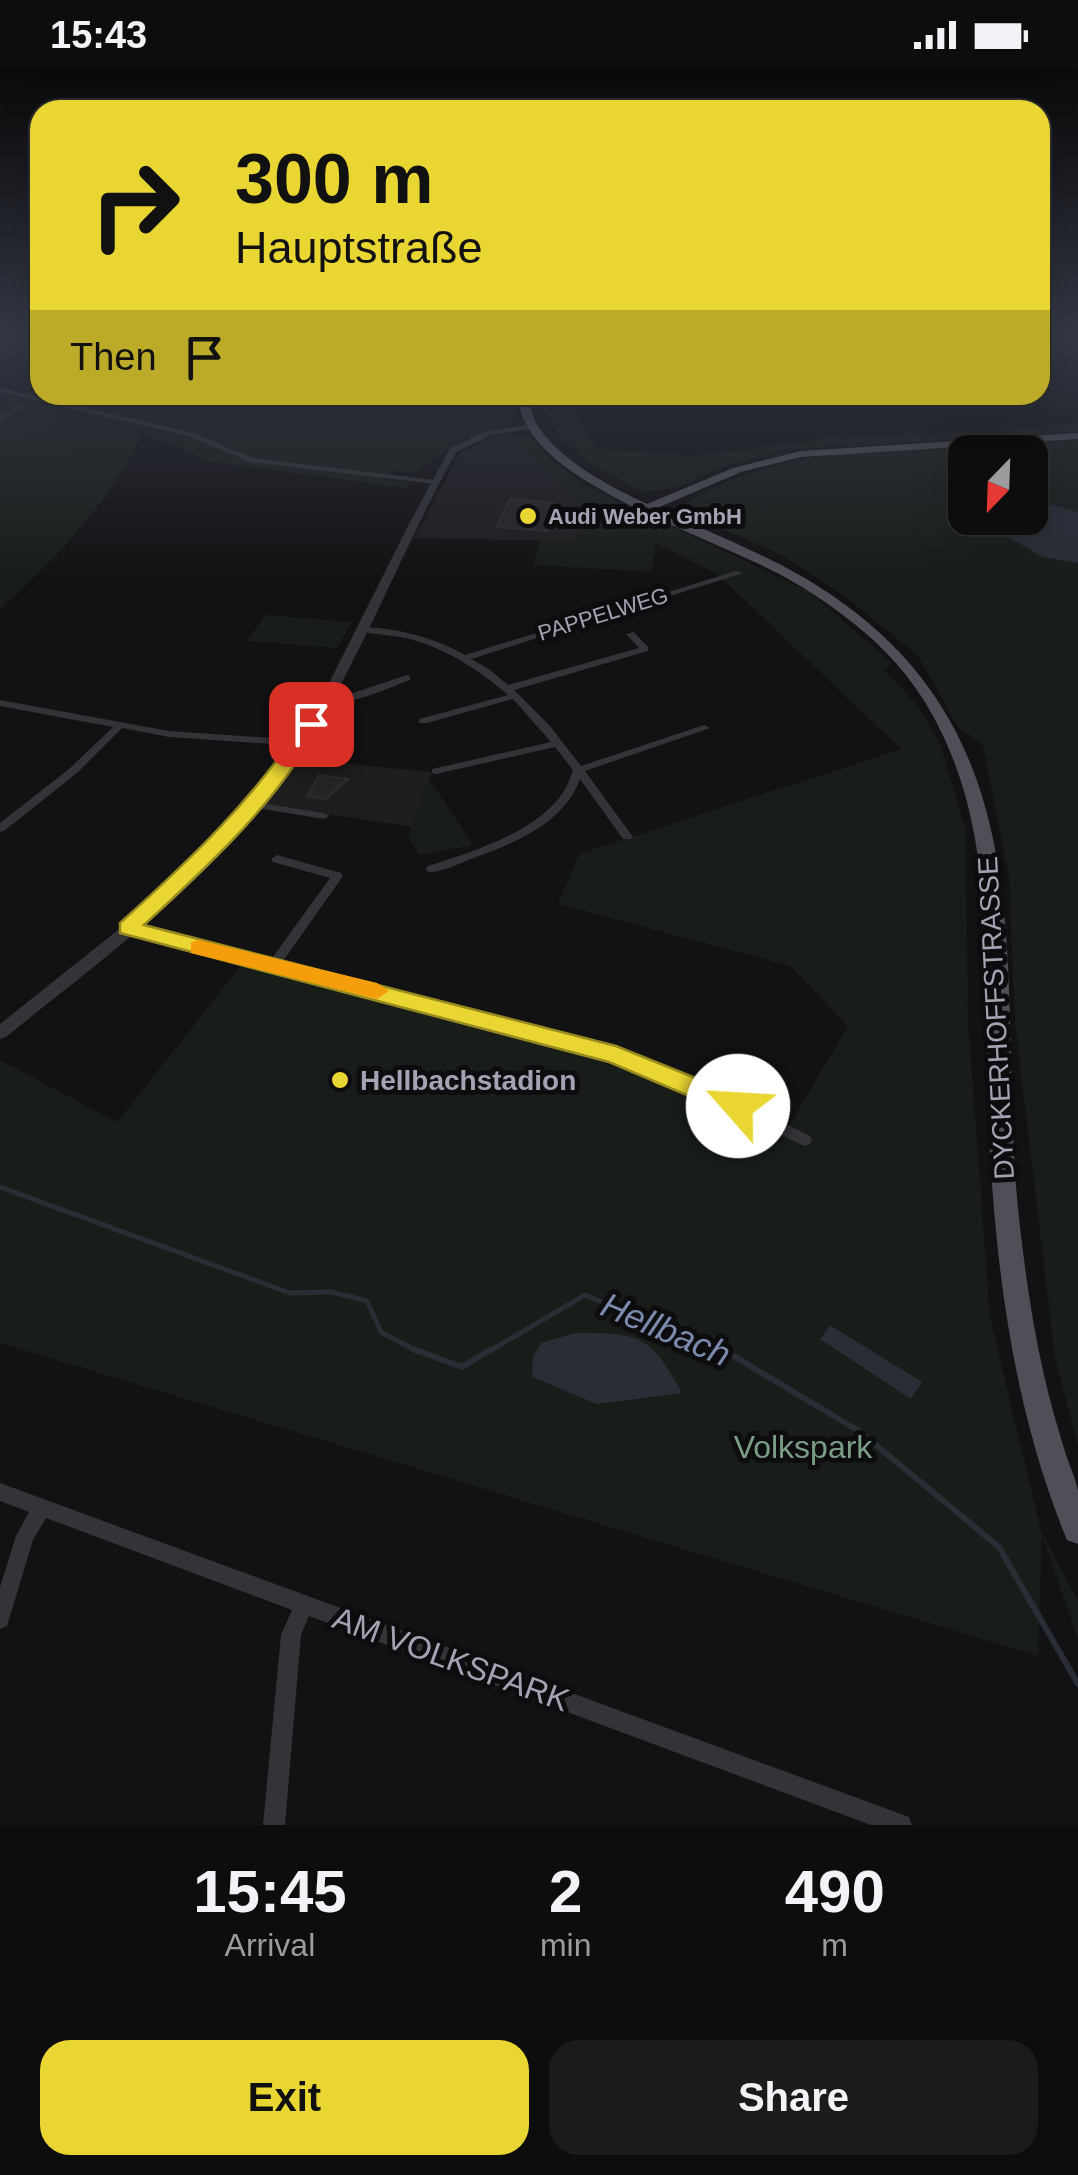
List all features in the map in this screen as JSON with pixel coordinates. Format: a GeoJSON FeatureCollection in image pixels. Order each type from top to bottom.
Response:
{"type":"FeatureCollection","features":[{"type":"Feature","properties":{"kind":"main road","name":"DYCKERHOFFSTRASSE"},"geometry":{"type":"LineString","coordinates":[[528,417],[586,476],[647,508],[768,561],[860,623],[924,687],[964,755],[986,832],[993,898],[1009,1252],[1022,1338],[1078,1529]]}},
{"type":"Feature","properties":{"kind":"main road"},"geometry":{"type":"LineString","coordinates":[[647,508],[737,470],[801,454],[1078,436]]}},
{"type":"Feature","properties":{"kind":"main road"},"geometry":{"type":"LineString","coordinates":[[676,496],[672,513],[681,522]]}},
{"type":"Feature","properties":{"kind":"street"},"geometry":{"type":"LineString","coordinates":[[117,417],[191,434],[250,460],[435,482]]}},
{"type":"Feature","properties":{"kind":"street"},"geometry":{"type":"LineString","coordinates":[[0,1033],[180,882],[254,805],[300,742],[324,700],[453,450],[517,424],[523,417]]}},
{"type":"Feature","properties":{"kind":"street"},"geometry":{"type":"LineString","coordinates":[[483,435],[535,428]]}},
{"type":"Feature","properties":{"kind":"street"},"geometry":{"type":"LineString","coordinates":[[499,430],[535,428]]}},
{"type":"Feature","properties":{"kind":"street","name":"PAPPELWEG"},"geometry":{"type":"LineString","coordinates":[[468,657],[739,573]]}},
{"type":"Feature","properties":{"kind":"street"},"geometry":{"type":"LineString","coordinates":[[360,629],[418,635],[468,657],[512,692],[578,770],[627,837]]}},
{"type":"Feature","properties":{"kind":"street"},"geometry":{"type":"LineString","coordinates":[[422,721],[645,650],[630,634]]}},
{"type":"Feature","properties":{"kind":"street"},"geometry":{"type":"LineString","coordinates":[[324,700],[339,701],[407,678]]}},
{"type":"Feature","properties":{"kind":"street"},"geometry":{"type":"LineString","coordinates":[[0,703],[169,734],[300,742]]}},
{"type":"Feature","properties":{"kind":"street"},"geometry":{"type":"LineString","coordinates":[[0,828],[73,771],[119,726]]}},
{"type":"Feature","properties":{"kind":"street"},"geometry":{"type":"LineString","coordinates":[[578,770],[656,748],[705,728]]}},
{"type":"Feature","properties":{"kind":"street"},"geometry":{"type":"LineString","coordinates":[[436,771],[556,744]]}},
{"type":"Feature","properties":{"kind":"street"},"geometry":{"type":"LineString","coordinates":[[432,869],[496,848],[546,816],[567,796],[578,770]]}},
{"type":"Feature","properties":{"kind":"street"},"geometry":{"type":"LineString","coordinates":[[254,805],[324,816]]}},
{"type":"Feature","properties":{"kind":"street"},"geometry":{"type":"LineString","coordinates":[[274,965],[337,876],[277,859]]}},
{"type":"Feature","properties":{"kind":"street"},"geometry":{"type":"LineString","coordinates":[[128,928],[616,1055],[686,1080],[805,1140]]}},
{"type":"Feature","properties":{"kind":"street","name":"AM VOLKSPARK"},"geometry":{"type":"LineString","coordinates":[[0,1492],[901,1825]]}},
{"type":"Feature","properties":{"kind":"street"},"geometry":{"type":"LineString","coordinates":[[0,1620],[24,1536],[42,1508]]}},
{"type":"Feature","properties":{"kind":"street"},"geometry":{"type":"LineString","coordinates":[[274,1825],[291,1635],[304,1604]]}},
{"type":"Feature","properties":{"kind":"shaded area"},"geometry":{"type":"Polygon","coordinates":[[[490,439],[514,442],[588,507],[577,541],[414,538],[461,452],[490,439]]]}},
{"type":"Feature","properties":{"kind":"shaded area"},"geometry":{"type":"Polygon","coordinates":[[[1048,504],[1078,512],[1078,563],[1042,557],[1005,535],[1048,535],[1048,504]]]}},
{"type":"Feature","properties":{"kind":"shaded area"},"geometry":{"type":"Polygon","coordinates":[[[300,759],[432,772],[411,827],[266,804],[300,759]]]}},
{"type":"Feature","properties":{"kind":"shaded area"},"geometry":{"type":"Polygon","coordinates":[[[830,1325],[922,1382],[911,1399],[820,1339],[830,1325]]]}},
{"type":"Feature","properties":{"kind":"shaded area"},"geometry":{"type":"Polygon","coordinates":[[[575,1333],[615,1334],[641,1341],[661,1359],[682,1393],[597,1404],[532,1377],[533,1357],[541,1343],[575,1333]]]}},
{"type":"Feature","properties":{"kind":"green space"},"geometry":{"type":"Polygon","coordinates":[[[0,417],[517,417],[509,425],[459,442],[414,473],[391,471],[385,479],[411,482],[406,488],[206,461],[172,444],[141,435],[114,483],[80,529],[0,609],[0,417]]]}},
{"type":"Feature","properties":{"kind":"green space"},"geometry":{"type":"Polygon","coordinates":[[[548,417],[577,417],[597,448],[693,456],[823,439],[1078,425],[1078,432],[948,435],[948,440],[784,450],[724,466],[677,488],[643,492],[593,465],[560,438],[548,417]]]}},
{"type":"Feature","properties":{"kind":"green space","name":"Volkspark"},"geometry":{"type":"Polygon","coordinates":[[[498,435],[529,435],[552,461],[585,485],[810,592],[892,663],[885,671],[918,706],[939,741],[966,831],[968,1022],[990,1317],[1041,1531],[1078,1601],[1078,1639],[1042,1535],[1038,1656],[0,1343],[0,1060],[117,1122],[241,966],[570,1052],[676,1090],[779,1142],[848,1026],[790,966],[558,904],[579,854],[901,749],[718,575],[656,543],[652,572],[533,565],[540,539],[577,541],[588,507],[514,442],[490,439],[472,444],[498,435]]]}},
{"type":"Feature","properties":{"kind":"green space"},"geometry":{"type":"Polygon","coordinates":[[[1078,440],[1078,512],[1048,504],[1048,441],[1078,440]]]}},
{"type":"Feature","properties":{"kind":"green space"},"geometry":{"type":"Polygon","coordinates":[[[948,445],[948,535],[1005,535],[1042,557],[1078,563],[1078,1446],[1055,1358],[1015,1023],[1009,878],[983,746],[958,727],[918,656],[847,598],[782,555],[684,512],[682,506],[721,484],[767,468],[818,457],[948,445]]]}},
{"type":"Feature","properties":{"kind":"green space"},"geometry":{"type":"Polygon","coordinates":[[[265,615],[352,622],[337,648],[247,641],[265,615]]]}},
{"type":"Feature","properties":{"kind":"green space"},"geometry":{"type":"Polygon","coordinates":[[[429,779],[473,845],[419,855],[408,836],[429,779]]]}},
{"type":"Feature","properties":{"kind":"building","name":"Audi Weber GmbH"},"geometry":{"type":"Polygon","coordinates":[[[510,499],[552,503],[549,509],[556,509],[548,531],[497,527],[510,499]]]}},
{"type":"Feature","properties":{"kind":"building"},"geometry":{"type":"Polygon","coordinates":[[[319,775],[348,779],[326,799],[308,796],[319,775]]]}},
{"type":"Feature","properties":{"kind":"waterway","name":"Hellbach"},"geometry":{"type":"LineString","coordinates":[[0,1187],[290,1293],[331,1292],[367,1301],[381,1332],[418,1352]]}},
{"type":"Feature","properties":{"kind":"waterway","name":"Hellbach"},"geometry":{"type":"LineString","coordinates":[[488,1352],[585,1295],[726,1352]]}},
{"type":"Feature","properties":{"kind":"waterway","name":"Hellbach"},"geometry":{"type":"LineString","coordinates":[[413,1349],[462,1367],[492,1349]]}},
{"type":"Feature","properties":{"kind":"waterway","name":"Hellbach"},"geometry":{"type":"LineString","coordinates":[[722,1349],[859,1431],[999,1547],[1078,1684]]}},
{"type":"Feature","properties":{"kind":"slow traffic"},"geometry":{"type":"LineString","coordinates":[[199,948],[377,991]]}},
{"type":"Feature","properties":{"kind":"place","name":"Audi Weber GmbH"},"geometry":{"type":"Point","coordinates":[528,516]}},
{"type":"Feature","properties":{"kind":"place","name":"Hellbachstadion"},"geometry":{"type":"Point","coordinates":[340,1080]}},
{"type":"Feature","properties":{"kind":"route"},"geometry":{"type":"LineString","coordinates":[[311,724],[292,757],[224,839],[128,928],[616,1055],[686,1080],[738,1106]]}}]}
